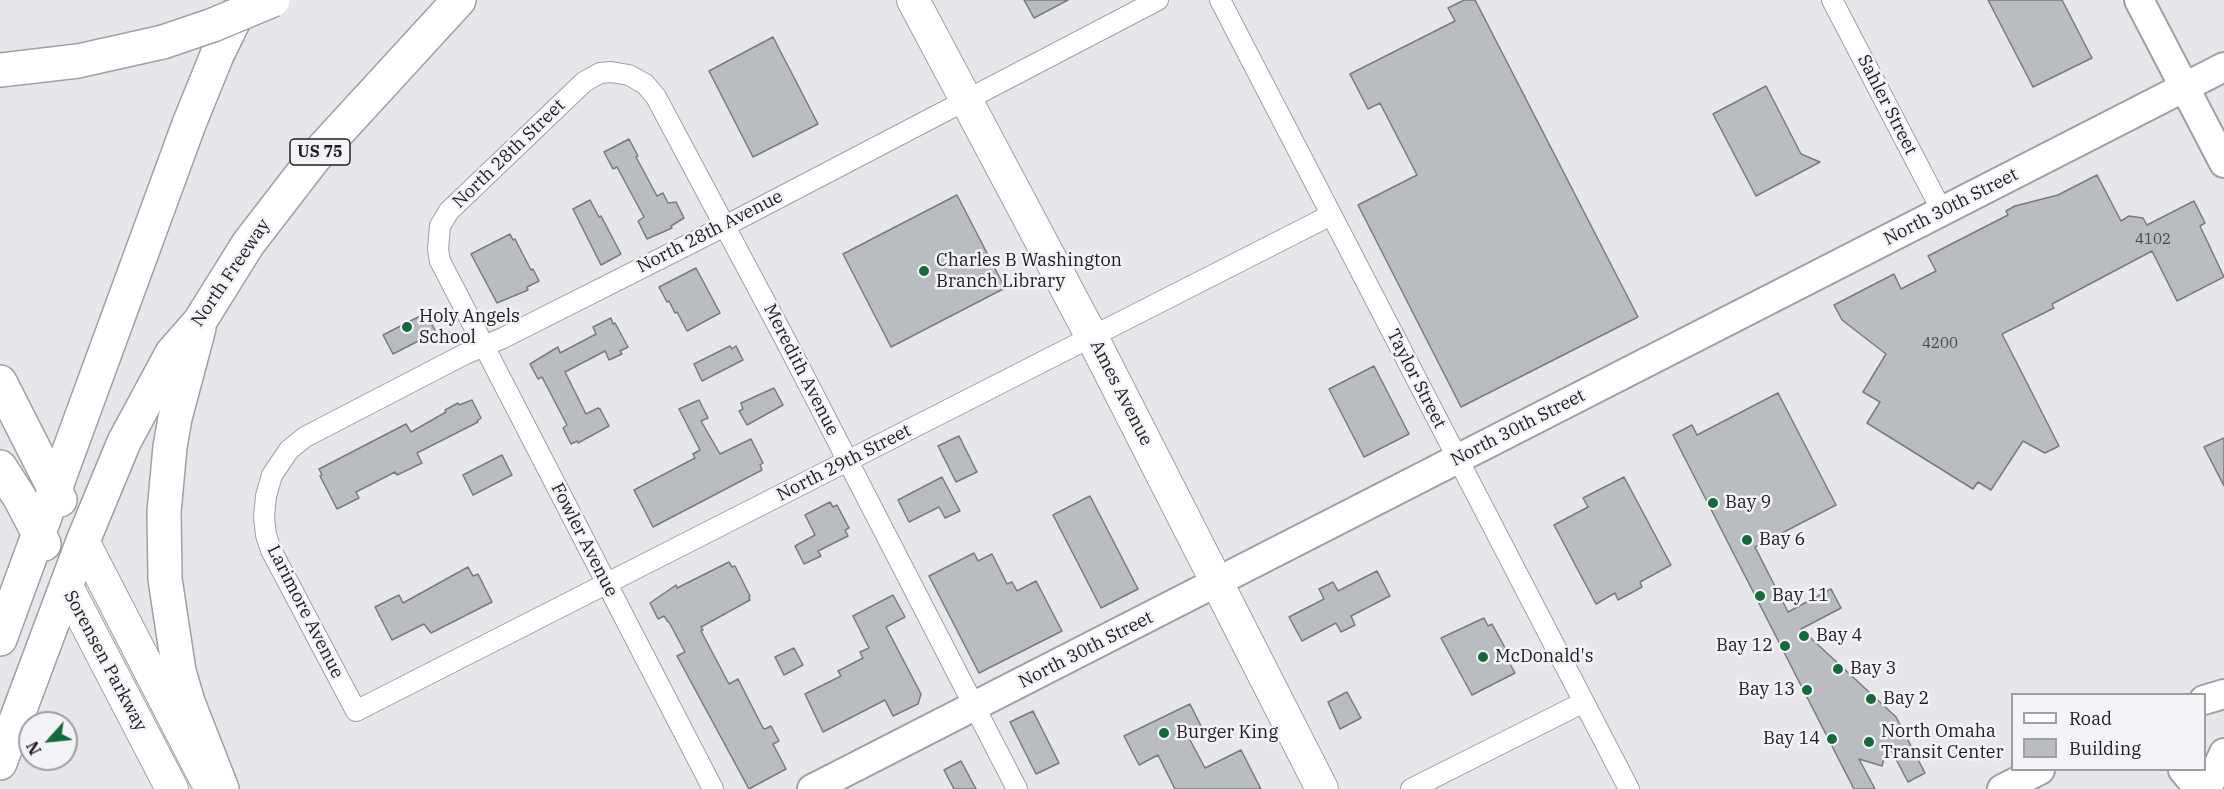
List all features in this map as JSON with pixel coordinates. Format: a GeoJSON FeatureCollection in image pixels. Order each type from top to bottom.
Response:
{"type":"FeatureCollection","features":[{"type":"Feature","properties":{"kind":"highway"},"geometry":{"type":"LineString","coordinates":[[0,639],[189,124],[216,55],[244,0]]}},
{"type":"Feature","properties":{"kind":"highway"},"geometry":{"type":"LineString","coordinates":[[0,70],[78,61],[163,42],[213,25],[273,0]]}},
{"type":"Feature","properties":{"kind":"highway","name":"North Freeway"},"geometry":{"type":"LineString","coordinates":[[66,585],[124,442],[172,353],[200,321],[248,244],[315,157],[459,0]]}},
{"type":"Feature","properties":{"kind":"highway"},"geometry":{"type":"LineString","coordinates":[[200,321],[175,418],[170,447],[164,512],[165,579],[179,671],[188,702],[222,789]]}},
{"type":"Feature","properties":{"kind":"highway"},"geometry":{"type":"LineString","coordinates":[[0,382],[83,541]]}},
{"type":"Feature","properties":{"kind":"highway","name":"Sorensen Parkway"},"geometry":{"type":"LineString","coordinates":[[0,467],[20,498],[66,585]]}},
{"type":"Feature","properties":{"kind":"highway","name":"US 75"},"geometry":{"type":"LineString","coordinates":[[0,763],[66,585]]}},
{"type":"Feature","properties":{"kind":"main road","name":"Ames Avenue"},"geometry":{"type":"LineString","coordinates":[[913,0],[1092,337],[1322,789]]}},
{"type":"Feature","properties":{"kind":"main road"},"geometry":{"type":"LineString","coordinates":[[2139,0],[2224,163]]}},
{"type":"Feature","properties":{"kind":"main road","name":"North 30th Street"},"geometry":{"type":"LineString","coordinates":[[812,789],[2224,67]]}},
{"type":"Feature","properties":{"kind":"main road","name":"Sorensen Parkway"},"geometry":{"type":"LineString","coordinates":[[83,541],[211,789]]}},
{"type":"Feature","properties":{"kind":"main road","name":"Sorensen Parkway"},"geometry":{"type":"LineString","coordinates":[[66,585],[172,789]]}},
{"type":"Feature","properties":{"kind":"main road"},"geometry":{"type":"LineString","coordinates":[[2206,700],[2224,694]]}},
{"type":"Feature","properties":{"kind":"main road"},"geometry":{"type":"LineString","coordinates":[[2207,789],[2224,753]]}},
{"type":"Feature","properties":{"kind":"main road"},"geometry":{"type":"LineString","coordinates":[[2002,789],[2038,771]]}},
{"type":"Feature","properties":{"kind":"main road"},"geometry":{"type":"LineString","coordinates":[[2185,771],[2199,789]]}},
{"type":"Feature","properties":{"kind":"street","name":"North 28th Avenue"},"geometry":{"type":"LineString","coordinates":[[272,476],[289,450],[305,437],[724,226],[1158,0]]}},
{"type":"Feature","properties":{"kind":"street","name":"Taylor Street"},"geometry":{"type":"LineString","coordinates":[[1220,0],[1629,789]]}},
{"type":"Feature","properties":{"kind":"street","name":"Sahler Street"},"geometry":{"type":"LineString","coordinates":[[1832,0],[1942,211]]}},
{"type":"Feature","properties":{"kind":"street","name":"Meredith Avenue"},"geometry":{"type":"LineString","coordinates":[[611,72],[629,75],[645,84],[656,97],[1017,789]]}},
{"type":"Feature","properties":{"kind":"street","name":"North 28th Street"},"geometry":{"type":"LineString","coordinates":[[456,291],[440,261],[438,249],[440,226],[449,211],[585,82],[600,73],[611,72]]}},
{"type":"Feature","properties":{"kind":"street","name":"North 29th Street"},"geometry":{"type":"LineString","coordinates":[[356,711],[1331,216]]}},
{"type":"Feature","properties":{"kind":"street","name":"Fowler Avenue"},"geometry":{"type":"LineString","coordinates":[[456,291],[713,789]]}},
{"type":"Feature","properties":{"kind":"street","name":"Larimore Avenue"},"geometry":{"type":"LineString","coordinates":[[272,476],[266,496],[264,517],[271,550],[356,711]]}},
{"type":"Feature","properties":{"kind":"street"},"geometry":{"type":"LineString","coordinates":[[1411,789],[1584,702]]}},
{"type":"Feature","properties":{"kind":"building"},"geometry":{"type":"Polygon","coordinates":[[[1024,0],[1068,0],[1034,18],[1024,0]]]}},
{"type":"Feature","properties":{"kind":"building"},"geometry":{"type":"Polygon","coordinates":[[[1464,0],[1475,0],[1638,317],[1461,407],[1358,205],[1417,175],[1380,103],[1368,109],[1350,74],[1455,21],[1448,8],[1464,0]]]}},
{"type":"Feature","properties":{"kind":"building"},"geometry":{"type":"Polygon","coordinates":[[[1988,0],[2062,0],[2092,58],[2033,87],[1988,0]]]}},
{"type":"Feature","properties":{"kind":"building"},"geometry":{"type":"Polygon","coordinates":[[[773,37],[818,124],[753,157],[709,71],[773,37]]]}},
{"type":"Feature","properties":{"kind":"building"},"geometry":{"type":"Polygon","coordinates":[[[1766,86],[1801,154],[1820,162],[1756,196],[1713,114],[1766,86]]]}},
{"type":"Feature","properties":{"kind":"building"},"geometry":{"type":"Polygon","coordinates":[[[629,139],[657,196],[663,193],[668,203],[676,202],[684,218],[671,226],[672,228],[647,239],[638,221],[644,217],[617,167],[613,169],[604,152],[629,139]]]}},
{"type":"Feature","properties":{"kind":"building"},"geometry":{"type":"Polygon","coordinates":[[[2097,175],[2121,221],[2129,216],[2143,218],[2147,225],[2194,201],[2205,223],[2200,226],[2224,277],[2177,301],[2152,251],[2052,304],[2054,308],[2002,334],[2059,446],[2045,453],[2023,441],[1991,490],[1978,482],[1973,489],[1867,423],[1880,402],[1863,392],[1886,354],[1842,320],[1834,305],[1894,274],[1901,289],[1936,271],[1928,256],[2008,215],[2006,211],[2015,206],[2058,195],[2097,175]]]}},
{"type":"Feature","properties":{"kind":"building","name":"Charles B Washington Branch Library"},"geometry":{"type":"Polygon","coordinates":[[[957,195],[1005,288],[891,347],[843,254],[957,195]]]}},
{"type":"Feature","properties":{"kind":"building"},"geometry":{"type":"Polygon","coordinates":[[[590,200],[621,254],[601,265],[573,209],[590,200]]]}},
{"type":"Feature","properties":{"kind":"building"},"geometry":{"type":"Polygon","coordinates":[[[510,234],[539,281],[527,287],[528,290],[497,303],[471,254],[510,234]]]}},
{"type":"Feature","properties":{"kind":"building"},"geometry":{"type":"Polygon","coordinates":[[[696,268],[720,313],[687,331],[659,287],[696,268]]]}},
{"type":"Feature","properties":{"kind":"building"},"geometry":{"type":"Polygon","coordinates":[[[426,313],[436,332],[393,354],[383,335],[426,313]]]}},
{"type":"Feature","properties":{"kind":"building"},"geometry":{"type":"Polygon","coordinates":[[[611,318],[628,347],[620,351],[622,354],[609,360],[605,351],[565,372],[586,414],[600,409],[609,426],[578,443],[577,441],[571,444],[563,428],[567,425],[542,377],[538,379],[530,364],[558,347],[560,353],[596,334],[593,327],[611,318]]]}},
{"type":"Feature","properties":{"kind":"building"},"geometry":{"type":"Polygon","coordinates":[[[730,346],[732,349],[736,346],[743,360],[702,381],[694,364],[730,346]]]}},
{"type":"Feature","properties":{"kind":"building"},"geometry":{"type":"Polygon","coordinates":[[[1374,366],[1409,434],[1364,457],[1329,389],[1374,366]]]}},
{"type":"Feature","properties":{"kind":"building"},"geometry":{"type":"Polygon","coordinates":[[[774,388],[783,405],[747,425],[739,411],[743,409],[741,403],[774,388]]]}},
{"type":"Feature","properties":{"kind":"building"},"geometry":{"type":"Polygon","coordinates":[[[1778,393],[1836,505],[1755,547],[1788,612],[1831,589],[1841,608],[1801,629],[1896,717],[1925,773],[1908,782],[1888,744],[1882,766],[1859,759],[1875,789],[1854,789],[1673,435],[1692,425],[1697,435],[1778,393]]]}},
{"type":"Feature","properties":{"kind":"building"},"geometry":{"type":"Polygon","coordinates":[[[472,400],[481,418],[478,422],[417,453],[422,463],[397,475],[395,472],[356,492],[359,498],[337,509],[320,476],[322,475],[319,469],[406,424],[411,432],[458,403],[459,405],[472,400]]]}},
{"type":"Feature","properties":{"kind":"building"},"geometry":{"type":"Polygon","coordinates":[[[699,400],[708,418],[701,421],[720,454],[751,439],[763,463],[760,465],[762,470],[653,527],[634,490],[695,458],[693,454],[700,450],[679,409],[699,400]]]}},
{"type":"Feature","properties":{"kind":"building"},"geometry":{"type":"Polygon","coordinates":[[[959,436],[977,472],[956,482],[938,446],[959,436]]]}},
{"type":"Feature","properties":{"kind":"building"},"geometry":{"type":"Polygon","coordinates":[[[2224,438],[2224,486],[2204,447],[2224,438]]]}},
{"type":"Feature","properties":{"kind":"building"},"geometry":{"type":"Polygon","coordinates":[[[502,455],[512,475],[473,495],[463,475],[502,455]]]}},
{"type":"Feature","properties":{"kind":"building"},"geometry":{"type":"Polygon","coordinates":[[[942,477],[960,511],[945,518],[939,507],[909,522],[898,500],[942,477]]]}},
{"type":"Feature","properties":{"kind":"building"},"geometry":{"type":"Polygon","coordinates":[[[1624,477],[1671,565],[1640,582],[1642,587],[1618,600],[1615,593],[1596,604],[1554,525],[1588,507],[1583,498],[1624,477]]]}},
{"type":"Feature","properties":{"kind":"building"},"geometry":{"type":"Polygon","coordinates":[[[1090,496],[1138,589],[1101,608],[1053,515],[1090,496]]]}},
{"type":"Feature","properties":{"kind":"building"},"geometry":{"type":"Polygon","coordinates":[[[830,502],[833,507],[837,505],[849,528],[845,530],[848,536],[818,551],[821,556],[804,564],[795,546],[815,535],[805,515],[830,502]]]}},
{"type":"Feature","properties":{"kind":"building"},"geometry":{"type":"Polygon","coordinates":[[[974,553],[978,561],[992,554],[1007,584],[1012,582],[1017,591],[1036,581],[1062,631],[979,673],[929,576],[974,553]]]}},
{"type":"Feature","properties":{"kind":"building"},"geometry":{"type":"Polygon","coordinates":[[[729,562],[732,567],[735,566],[750,600],[701,627],[703,630],[701,631],[729,684],[738,679],[763,728],[771,726],[779,741],[773,744],[786,769],[749,789],[677,656],[685,652],[669,622],[664,616],[658,619],[650,603],[676,585],[677,588],[729,562]]]}},
{"type":"Feature","properties":{"kind":"building"},"geometry":{"type":"Polygon","coordinates":[[[468,567],[473,576],[478,574],[492,602],[431,633],[424,624],[392,640],[375,607],[399,595],[403,603],[468,567]]]}},
{"type":"Feature","properties":{"kind":"building"},"geometry":{"type":"Polygon","coordinates":[[[1377,571],[1390,596],[1351,616],[1355,625],[1341,632],[1336,623],[1302,641],[1289,617],[1324,599],[1319,589],[1333,582],[1338,591],[1377,571]]]}},
{"type":"Feature","properties":{"kind":"building"},"geometry":{"type":"Polygon","coordinates":[[[893,595],[905,617],[886,627],[921,694],[918,704],[893,716],[885,700],[823,732],[805,694],[841,676],[838,671],[863,658],[860,652],[869,648],[853,616],[893,595]]]}},
{"type":"Feature","properties":{"kind":"building"},"geometry":{"type":"Polygon","coordinates":[[[1484,618],[1488,626],[1492,624],[1509,655],[1506,657],[1515,673],[1472,695],[1441,638],[1484,618]]]}},
{"type":"Feature","properties":{"kind":"building"},"geometry":{"type":"Polygon","coordinates":[[[794,648],[803,665],[784,675],[775,657],[794,648]]]}},
{"type":"Feature","properties":{"kind":"building"},"geometry":{"type":"Polygon","coordinates":[[[1347,692],[1361,718],[1340,729],[1328,702],[1347,692]]]}},
{"type":"Feature","properties":{"kind":"building"},"geometry":{"type":"Polygon","coordinates":[[[1190,704],[1204,732],[1190,740],[1205,768],[1241,750],[1261,789],[1175,789],[1158,755],[1139,765],[1124,736],[1190,704]]]}},
{"type":"Feature","properties":{"kind":"building"},"geometry":{"type":"Polygon","coordinates":[[[1033,711],[1059,763],[1036,774],[1010,722],[1033,711]]]}},
{"type":"Feature","properties":{"kind":"building"},"geometry":{"type":"Polygon","coordinates":[[[961,761],[976,789],[954,789],[944,770],[961,761]]]}},
{"type":"Feature","properties":{"kind":"place","name":"Charles B Washington Branch Library"},"geometry":{"type":"Point","coordinates":[924,271]}},
{"type":"Feature","properties":{"kind":"place","name":"Holy Angels School"},"geometry":{"type":"Point","coordinates":[407,327]}},
{"type":"Feature","properties":{"kind":"place","name":"Bay 9"},"geometry":{"type":"Point","coordinates":[1713,503]}},
{"type":"Feature","properties":{"kind":"place","name":"Bay 6"},"geometry":{"type":"Point","coordinates":[1747,540]}},
{"type":"Feature","properties":{"kind":"place","name":"Bay 11"},"geometry":{"type":"Point","coordinates":[1760,596]}},
{"type":"Feature","properties":{"kind":"place","name":"Bay 4"},"geometry":{"type":"Point","coordinates":[1804,636]}},
{"type":"Feature","properties":{"kind":"place","name":"Bay 12"},"geometry":{"type":"Point","coordinates":[1785,646]}},
{"type":"Feature","properties":{"kind":"place","name":"McDonald's"},"geometry":{"type":"Point","coordinates":[1483,657]}},
{"type":"Feature","properties":{"kind":"place","name":"Bay 3"},"geometry":{"type":"Point","coordinates":[1838,669]}},
{"type":"Feature","properties":{"kind":"place","name":"Bay 13"},"geometry":{"type":"Point","coordinates":[1807,690]}},
{"type":"Feature","properties":{"kind":"place","name":"Bay 2"},"geometry":{"type":"Point","coordinates":[1871,699]}},
{"type":"Feature","properties":{"kind":"place","name":"Burger King"},"geometry":{"type":"Point","coordinates":[1164,733]}},
{"type":"Feature","properties":{"kind":"place","name":"Bay 14"},"geometry":{"type":"Point","coordinates":[1832,739]}},
{"type":"Feature","properties":{"kind":"place","name":"North Omaha Transit Center"},"geometry":{"type":"Point","coordinates":[1869,742]}}]}
